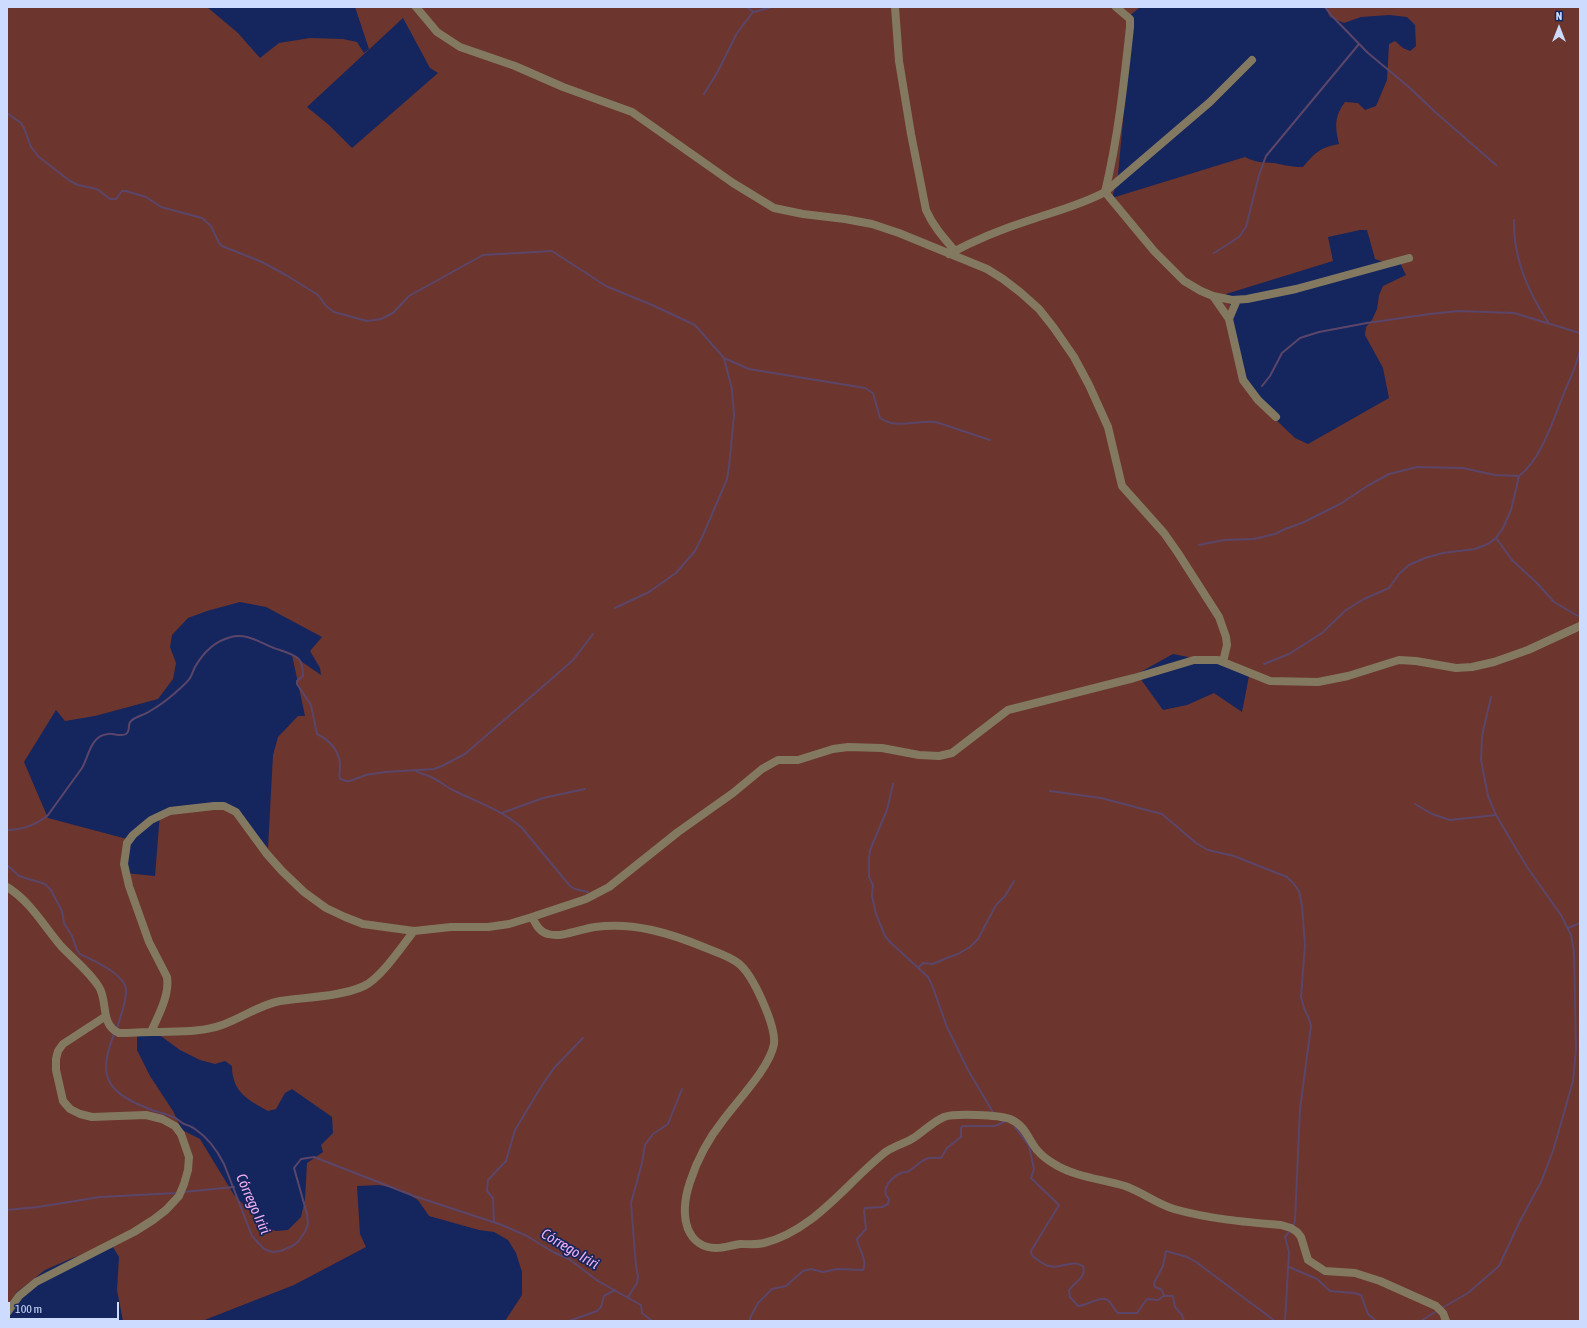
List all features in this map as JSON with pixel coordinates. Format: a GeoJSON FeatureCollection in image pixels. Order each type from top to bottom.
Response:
{"type":"FeatureCollection","features":[{"type":"Feature","properties":{"kind":"street"},"geometry":{"type":"LineString","coordinates":[[416,7],[437,32],[460,47],[515,66],[563,87],[632,112],[733,183],[774,208],[872,224],[952,252],[1004,279],[1039,309],[1074,357],[1089,385],[1108,427],[1122,486],[1164,533],[1219,617],[1226,637],[1227,645],[1223,662]]}},
{"type":"Feature","properties":{"kind":"street"},"geometry":{"type":"LineString","coordinates":[[895,7],[899,60],[911,134],[926,210],[952,252]]}},
{"type":"Feature","properties":{"kind":"street"},"geometry":{"type":"LineString","coordinates":[[1105,192],[1112,165],[1130,28],[1130,19],[1116,7]]}},
{"type":"Feature","properties":{"kind":"street"},"geometry":{"type":"LineString","coordinates":[[952,252],[978,239],[1031,219],[1089,201],[1105,192],[1210,102],[1252,60]]}},
{"type":"Feature","properties":{"kind":"street"},"geometry":{"type":"LineString","coordinates":[[1105,192],[1154,251],[1184,281],[1213,296],[1237,300],[1296,289],[1409,258]]}},
{"type":"Feature","properties":{"kind":"street"},"geometry":{"type":"LineString","coordinates":[[1213,296],[1229,319],[1244,380],[1258,400],[1276,417]]}},
{"type":"Feature","properties":{"kind":"street"},"geometry":{"type":"LineString","coordinates":[[1229,319],[1237,300]]}},
{"type":"Feature","properties":{"kind":"street"},"geometry":{"type":"LineString","coordinates":[[151,1032],[166,994],[168,983],[167,977],[145,932],[129,886],[124,864],[127,843],[133,835],[162,813],[178,809],[214,806],[224,806],[231,809],[236,812],[266,853],[304,892],[326,908],[363,924],[414,930],[451,927],[488,927],[509,924],[532,917],[586,899],[609,887],[672,837],[733,793],[762,769],[778,760],[798,760],[832,749],[848,747],[882,748],[919,755],[939,756],[952,753],[1008,710],[1121,682],[1194,660],[1218,660],[1270,680],[1318,682],[1348,676],[1399,660],[1416,661],[1456,668],[1472,667],[1494,662],[1528,650],[1580,626]]}},
{"type":"Feature","properties":{"kind":"street"},"geometry":{"type":"LineString","coordinates":[[7,887],[26,903],[61,945],[95,981],[100,989],[108,1020],[117,1032],[123,1033],[194,1030],[220,1026],[254,1010],[279,1002],[342,992],[363,987],[371,982],[384,968],[414,930]]}},
{"type":"Feature","properties":{"kind":"street"},"geometry":{"type":"LineString","coordinates":[[532,917],[539,929],[549,935],[592,927],[619,924],[666,933],[717,952],[738,963],[746,970],[754,982],[771,1024],[774,1035],[774,1045],[770,1055],[751,1086],[704,1146],[697,1161],[686,1194],[686,1222],[693,1238],[707,1247],[716,1248],[740,1244],[762,1244],[792,1232],[809,1221],[883,1154],[913,1138],[945,1116],[979,1115],[1011,1119],[1021,1126],[1038,1152],[1059,1167],[1126,1187],[1171,1208],[1214,1218],[1281,1225],[1291,1228],[1301,1237],[1308,1260],[1316,1266],[1325,1271],[1355,1274],[1380,1281],[1422,1298],[1436,1306],[1443,1313],[1446,1321]]}},
{"type":"Feature","properties":{"kind":"street"},"geometry":{"type":"LineString","coordinates":[[7,1313],[19,1296],[36,1282],[134,1232],[153,1220],[166,1210],[179,1196],[184,1184],[188,1170],[189,1157],[181,1134],[174,1126],[162,1119],[146,1115],[92,1117],[75,1112],[63,1101],[56,1070],[58,1051],[63,1044],[108,1020]]}},
{"type":"Feature","properties":{"kind":"shaded area"},"geometry":{"type":"Polygon","coordinates":[[[7,7],[207,7],[238,33],[260,58],[279,43],[310,38],[343,39],[357,42],[364,53],[369,49],[355,7],[1144,7],[1139,8],[1128,17],[1127,76],[1118,175],[1112,198],[1245,157],[1259,162],[1303,167],[1318,151],[1339,144],[1336,122],[1341,107],[1345,102],[1358,103],[1365,110],[1376,106],[1387,80],[1389,44],[1395,41],[1403,48],[1410,51],[1416,46],[1415,25],[1407,17],[1389,15],[1361,17],[1344,23],[1330,17],[1325,7],[1580,7],[1580,1321],[505,1321],[522,1295],[522,1272],[516,1253],[508,1240],[494,1232],[479,1230],[429,1216],[418,1200],[399,1189],[379,1185],[357,1186],[360,1234],[366,1247],[294,1285],[202,1321],[123,1321],[117,1290],[119,1257],[111,1244],[45,1270],[16,1293],[7,1313],[7,7]],[[403,18],[307,107],[329,125],[352,148],[438,73],[430,68],[403,18]],[[1360,230],[1328,237],[1333,261],[1226,294],[1230,305],[1241,369],[1252,397],[1295,438],[1308,444],[1389,398],[1383,368],[1365,335],[1366,327],[1372,320],[1377,309],[1379,295],[1383,286],[1406,275],[1400,263],[1387,263],[1375,259],[1367,230],[1360,230]],[[240,602],[188,618],[172,635],[170,647],[176,663],[173,679],[158,699],[95,716],[65,721],[56,710],[24,762],[48,818],[127,839],[125,873],[155,876],[160,813],[220,804],[239,814],[268,848],[273,755],[278,737],[298,716],[305,716],[292,655],[321,675],[320,668],[310,651],[322,637],[266,607],[240,602]],[[1173,654],[1137,674],[1163,710],[1187,705],[1214,693],[1242,712],[1249,676],[1227,660],[1198,659],[1173,654]],[[137,1033],[137,1050],[150,1076],[173,1111],[182,1130],[200,1139],[234,1195],[253,1214],[262,1226],[276,1231],[288,1230],[301,1217],[305,1199],[307,1163],[323,1152],[321,1145],[333,1133],[332,1117],[292,1089],[285,1093],[276,1109],[268,1111],[242,1094],[235,1082],[232,1066],[225,1061],[215,1064],[200,1060],[180,1050],[158,1034],[137,1033]]]}},
{"type":"Feature","properties":{"kind":"waterway"},"geometry":{"type":"LineString","coordinates":[[746,7],[754,12],[772,7]]}},
{"type":"Feature","properties":{"kind":"waterway"},"geometry":{"type":"LineString","coordinates":[[1325,7],[1368,53],[1410,88],[1496,165]]}},
{"type":"Feature","properties":{"kind":"waterway"},"geometry":{"type":"LineString","coordinates":[[704,94],[717,73],[737,33],[753,12]]}},
{"type":"Feature","properties":{"kind":"waterway"},"geometry":{"type":"LineString","coordinates":[[1214,253],[1239,237],[1246,227],[1259,175],[1266,156],[1359,44]]}},
{"type":"Feature","properties":{"kind":"waterway"},"geometry":{"type":"LineString","coordinates":[[7,113],[21,123],[31,147],[39,157],[70,181],[78,185],[97,189],[110,199],[116,199],[122,191],[126,191],[146,197],[161,207],[202,218],[211,226],[222,246],[262,262],[286,275],[318,295],[326,306],[334,312],[367,321],[381,319],[393,313],[409,296],[483,255],[552,251],[606,286],[695,325],[724,358],[749,369],[865,388],[873,393],[880,418],[887,422],[897,424],[936,422],[990,440]]}},
{"type":"Feature","properties":{"kind":"waterway"},"geometry":{"type":"LineString","coordinates":[[1514,220],[1516,247],[1523,273],[1534,298],[1548,322]]}},
{"type":"Feature","properties":{"kind":"waterway"},"geometry":{"type":"LineString","coordinates":[[1262,386],[1270,376],[1282,353],[1300,338],[1319,332],[1367,323],[1458,311],[1514,313],[1580,333]]}},
{"type":"Feature","properties":{"kind":"waterway"},"geometry":{"type":"LineString","coordinates":[[1199,545],[1224,540],[1254,539],[1275,534],[1302,523],[1340,504],[1389,474],[1417,467],[1463,468],[1495,475],[1519,476],[1534,460],[1546,438],[1573,372],[1580,350]]}},
{"type":"Feature","properties":{"kind":"waterway"},"geometry":{"type":"LineString","coordinates":[[615,608],[649,592],[676,573],[695,551],[704,533],[727,479],[729,467],[734,415],[732,389],[724,358]]}},
{"type":"Feature","properties":{"kind":"waterway"},"geometry":{"type":"LineString","coordinates":[[1264,664],[1289,654],[1322,633],[1346,610],[1364,599],[1389,588],[1399,574],[1409,565],[1425,558],[1443,553],[1475,549],[1488,544],[1496,538],[1503,528],[1511,510],[1519,476]]}},
{"type":"Feature","properties":{"kind":"waterway"},"geometry":{"type":"LineString","coordinates":[[1496,538],[1512,560],[1538,584],[1554,602],[1578,616]]}},
{"type":"Feature","properties":{"kind":"waterway"},"geometry":{"type":"LineString","coordinates":[[7,830],[29,826],[39,822],[48,815],[82,768],[91,747],[97,738],[108,734],[126,734],[131,721],[157,707],[175,693],[191,677],[195,667],[206,652],[225,639],[244,636],[298,658],[302,665],[303,676],[297,681],[297,684],[311,705],[317,734],[329,742],[335,749],[340,763],[340,779],[350,781],[366,775],[385,772],[434,769],[465,754],[573,660],[593,634]]}},
{"type":"Feature","properties":{"kind":"waterway"},"geometry":{"type":"LineString","coordinates":[[1442,1308],[1468,1293],[1499,1266],[1520,1221],[1541,1182],[1553,1151],[1573,1081],[1576,1049],[1574,951],[1571,935],[1561,915],[1527,867],[1512,842],[1496,815],[1488,796],[1481,760],[1482,736],[1491,697]]}},
{"type":"Feature","properties":{"kind":"waterway"},"geometry":{"type":"LineString","coordinates":[[416,771],[431,777],[454,791],[491,808],[515,822],[522,828],[570,886],[575,889],[588,892]]}},
{"type":"Feature","properties":{"kind":"waterway"},"geometry":{"type":"LineString","coordinates":[[893,784],[887,810],[870,850],[869,877],[873,885],[872,896],[876,914],[885,936],[928,977],[947,1027],[968,1070],[994,1114]]}},
{"type":"Feature","properties":{"kind":"waterway"},"geometry":{"type":"LineString","coordinates":[[502,813],[543,798],[585,789]]}},
{"type":"Feature","properties":{"kind":"waterway"},"geometry":{"type":"LineString","coordinates":[[1050,791],[1101,798],[1162,814],[1196,843],[1208,850],[1234,856],[1287,877],[1299,891],[1302,906],[1305,945],[1301,997],[1311,1026],[1300,1109],[1295,1221],[1293,1226]]}},
{"type":"Feature","properties":{"kind":"waterway"},"geometry":{"type":"LineString","coordinates":[[1415,804],[1432,814],[1450,820],[1496,815]]}},
{"type":"Feature","properties":{"kind":"waterway","name":"Córrego Iriri"},"geometry":{"type":"LineString","coordinates":[[7,865],[19,876],[45,884],[51,890],[62,911],[64,923],[80,954],[107,968],[124,983],[126,989],[125,998],[117,1028]]}},
{"type":"Feature","properties":{"kind":"waterway"},"geometry":{"type":"LineString","coordinates":[[918,968],[923,963],[933,964],[958,954],[970,947],[978,939],[996,905],[1005,896],[1014,881]]}},
{"type":"Feature","properties":{"kind":"waterway"},"geometry":{"type":"LineString","coordinates":[[1568,928],[1580,923]]}},
{"type":"Feature","properties":{"kind":"waterway","name":"Córrego Iriri"},"geometry":{"type":"LineString","coordinates":[[115,1032],[106,1059],[108,1080],[114,1088],[133,1102],[167,1114],[192,1127],[208,1140],[224,1164],[252,1236],[264,1249],[272,1252],[281,1251],[298,1242],[306,1230],[308,1224],[307,1214],[294,1168],[301,1159],[314,1157],[414,1196],[502,1225],[527,1236],[553,1252],[569,1259],[598,1281],[641,1305],[642,1313],[652,1321]]}},
{"type":"Feature","properties":{"kind":"waterway"},"geometry":{"type":"LineString","coordinates":[[494,1222],[493,1198],[487,1191],[488,1180],[506,1161],[515,1130],[541,1087],[554,1068],[583,1038]]}},
{"type":"Feature","properties":{"kind":"waterway"},"geometry":{"type":"LineString","coordinates":[[628,1297],[637,1283],[638,1277],[631,1203],[642,1163],[645,1145],[653,1134],[668,1124],[682,1089]]}},
{"type":"Feature","properties":{"kind":"waterway","name":"Córrego Iriri"},"geometry":{"type":"LineString","coordinates":[[750,1321],[750,1318],[758,1303],[772,1289],[786,1286],[803,1271],[811,1269],[823,1272],[837,1269],[863,1270],[864,1258],[857,1239],[866,1229],[864,1211],[865,1208],[882,1207],[888,1204],[889,1199],[885,1192],[888,1184],[894,1177],[903,1172],[910,1171],[926,1159],[941,1158],[947,1148],[961,1137],[961,1128],[963,1126],[995,1126],[1006,1121]]}},
{"type":"Feature","properties":{"kind":"waterway","name":"Córrego Iriri"},"geometry":{"type":"LineString","coordinates":[[1014,1126],[1029,1146],[1034,1169],[1031,1178],[1059,1205],[1031,1251],[1033,1256],[1051,1266],[1057,1267],[1072,1264],[1083,1266],[1084,1270],[1082,1276],[1069,1290],[1070,1297],[1078,1306],[1103,1299],[1110,1302],[1118,1313],[1137,1313],[1147,1299],[1158,1300],[1164,1296],[1173,1296],[1175,1307],[1182,1315],[1184,1321]]}},
{"type":"Feature","properties":{"kind":"waterway"},"geometry":{"type":"LineString","coordinates":[[183,1192],[234,1187]]}},
{"type":"Feature","properties":{"kind":"waterway"},"geometry":{"type":"LineString","coordinates":[[7,1210],[38,1207],[100,1197],[177,1193]]}},
{"type":"Feature","properties":{"kind":"waterway"},"geometry":{"type":"LineString","coordinates":[[1285,1321],[1289,1252],[1285,1237],[1290,1231]]}},
{"type":"Feature","properties":{"kind":"waterway"},"geometry":{"type":"LineString","coordinates":[[1164,1296],[1162,1290],[1155,1287],[1154,1283],[1163,1266],[1166,1251],[1187,1257],[1196,1262],[1275,1321]]}},
{"type":"Feature","properties":{"kind":"waterway"},"geometry":{"type":"LineString","coordinates":[[1289,1267],[1317,1279],[1330,1291],[1361,1295],[1368,1314],[1376,1321]]}},
{"type":"Feature","properties":{"kind":"waterway"},"geometry":{"type":"LineString","coordinates":[[569,1321],[597,1311],[601,1307],[604,1296],[615,1290]]}},
{"type":"Feature","properties":{"kind":"waterway"},"geometry":{"type":"LineString","coordinates":[[1421,1321],[1438,1310]]}}]}
